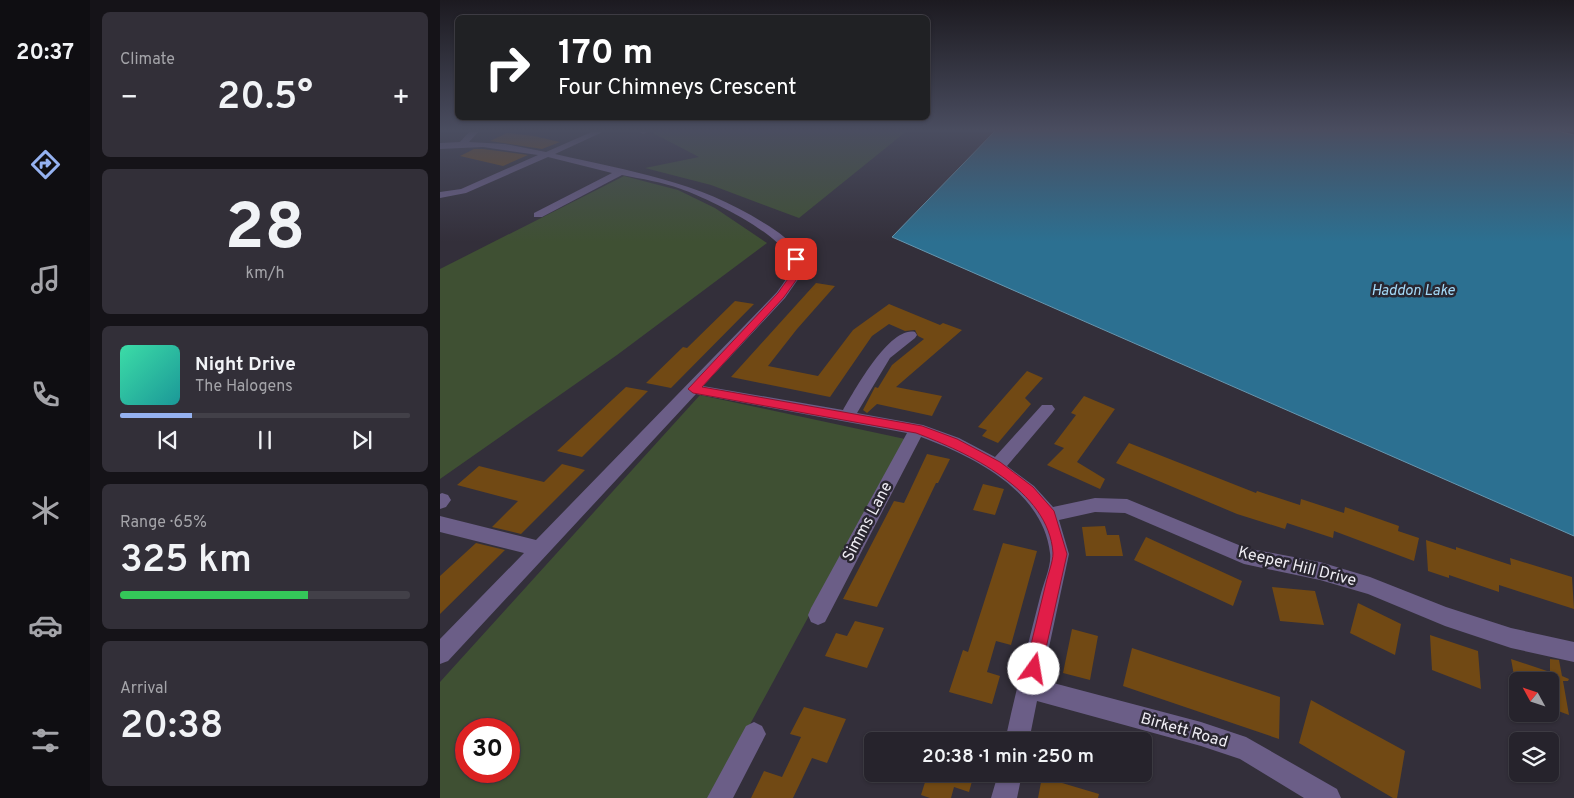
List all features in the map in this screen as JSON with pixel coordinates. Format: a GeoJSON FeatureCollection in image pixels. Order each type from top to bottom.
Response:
{"type":"FeatureCollection","features":[{"type":"Feature","properties":{"kind":"street"},"geometry":{"type":"LineString","coordinates":[[440,195],[462,191],[519,167]]}},
{"type":"Feature","properties":{"kind":"street"},"geometry":{"type":"LineString","coordinates":[[440,654],[693,389],[781,295],[795,276],[796,259],[785,242],[778,236],[719,202],[692,190],[663,181],[598,167]]}},
{"type":"Feature","properties":{"kind":"street"},"geometry":{"type":"LineString","coordinates":[[538,215],[620,172]]}},
{"type":"Feature","properties":{"kind":"street"},"geometry":{"type":"LineString","coordinates":[[847,416],[885,355],[910,335]]}},
{"type":"Feature","properties":{"kind":"street"},"geometry":{"type":"LineString","coordinates":[[693,389],[918,429],[953,442],[996,466],[1028,491],[1049,515],[1060,554],[1019,732]]}},
{"type":"Feature","properties":{"kind":"street"},"geometry":{"type":"LineString","coordinates":[[996,466],[1009,454],[1047,409]]}},
{"type":"Feature","properties":{"kind":"street","name":"Simms Lane"},"geometry":{"type":"LineString","coordinates":[[818,615],[918,429]]}},
{"type":"Feature","properties":{"kind":"street","name":"Keeper Hill Drive"},"geometry":{"type":"LineString","coordinates":[[1049,515],[1094,505],[1127,506],[1244,556],[1320,571],[1370,586],[1446,616],[1511,638],[1574,652]]}},
{"type":"Feature","properties":{"kind":"street"},"geometry":{"type":"LineString","coordinates":[[440,524],[540,549]]}},
{"type":"Feature","properties":{"kind":"street","name":"Birkett Road"},"geometry":{"type":"LineString","coordinates":[[1030,688],[1201,734],[1246,749],[1328,798]]}},
{"type":"Feature","properties":{"kind":"street"},"geometry":{"type":"LineString","coordinates":[[720,798],[754,734]]}},
{"type":"Feature","properties":{"kind":"street"},"geometry":{"type":"LineString","coordinates":[[1004,798],[1008,782]]}},
{"type":"Feature","properties":{"kind":"green space"},"geometry":{"type":"Polygon","coordinates":[[[862,167],[799,218],[711,185],[645,168],[862,167]]]}},
{"type":"Feature","properties":{"kind":"green space"},"geometry":{"type":"Polygon","coordinates":[[[624,176],[678,190],[715,208],[767,243],[617,355],[440,479],[440,269],[624,176]]]}},
{"type":"Feature","properties":{"kind":"green space"},"geometry":{"type":"Polygon","coordinates":[[[700,395],[905,439],[710,798],[440,798],[440,682],[700,395]]]}},
{"type":"Feature","properties":{"kind":"water","name":"Haddon Lake"},"geometry":{"type":"Polygon","coordinates":[[[960,167],[1574,167],[1574,536],[892,237],[960,167]]]}},
{"type":"Feature","properties":{"kind":"building"},"geometry":{"type":"Polygon","coordinates":[[[816,283],[835,286],[797,329],[768,366],[818,376],[853,330],[889,304],[940,325],[943,323],[962,330],[896,387],[942,396],[932,416],[877,404],[867,413],[863,410],[875,387],[878,388],[892,365],[924,339],[918,336],[915,330],[905,331],[889,324],[872,336],[830,397],[731,377],[816,283]]]}},
{"type":"Feature","properties":{"kind":"building"},"geometry":{"type":"Polygon","coordinates":[[[735,301],[754,304],[671,388],[646,383],[683,347],[687,348],[735,301]]]}},
{"type":"Feature","properties":{"kind":"building"},"geometry":{"type":"Polygon","coordinates":[[[1027,371],[1043,378],[1025,398],[1031,404],[998,443],[982,436],[987,430],[978,427],[1027,371]]]}},
{"type":"Feature","properties":{"kind":"building"},"geometry":{"type":"Polygon","coordinates":[[[626,387],[648,391],[582,457],[557,451],[626,387]]]}},
{"type":"Feature","properties":{"kind":"building"},"geometry":{"type":"Polygon","coordinates":[[[1084,396],[1115,409],[1077,462],[1105,479],[1100,489],[1047,465],[1064,448],[1054,444],[1076,415],[1071,413],[1084,396]]]}},
{"type":"Feature","properties":{"kind":"building"},"geometry":{"type":"Polygon","coordinates":[[[1129,443],[1256,493],[1257,491],[1300,505],[1301,499],[1344,513],[1345,507],[1399,526],[1398,531],[1419,538],[1414,561],[1334,531],[1333,538],[1287,523],[1285,529],[1237,514],[1116,463],[1129,443]]]}},
{"type":"Feature","properties":{"kind":"building"},"geometry":{"type":"Polygon","coordinates":[[[927,454],[950,459],[938,483],[936,483],[877,607],[843,599],[894,501],[904,503],[927,454]]]}},
{"type":"Feature","properties":{"kind":"building"},"geometry":{"type":"Polygon","coordinates":[[[562,464],[585,470],[521,534],[492,527],[518,501],[457,485],[479,466],[544,482],[562,464]]]}},
{"type":"Feature","properties":{"kind":"building"},"geometry":{"type":"Polygon","coordinates":[[[983,484],[1004,489],[995,515],[973,510],[983,484]]]}},
{"type":"Feature","properties":{"kind":"building"},"geometry":{"type":"Polygon","coordinates":[[[1105,526],[1107,535],[1119,535],[1123,556],[1086,556],[1082,527],[1105,526]]]}},
{"type":"Feature","properties":{"kind":"building"},"geometry":{"type":"Polygon","coordinates":[[[1146,537],[1242,581],[1233,606],[1134,560],[1146,537]]]}},
{"type":"Feature","properties":{"kind":"building"},"geometry":{"type":"Polygon","coordinates":[[[1426,540],[1456,550],[1456,547],[1511,565],[1510,558],[1572,577],[1574,609],[1499,585],[1499,592],[1449,575],[1449,578],[1428,571],[1426,540]]]}},
{"type":"Feature","properties":{"kind":"building"},"geometry":{"type":"Polygon","coordinates":[[[476,543],[505,550],[440,614],[440,576],[476,543]]]}},
{"type":"Feature","properties":{"kind":"building"},"geometry":{"type":"Polygon","coordinates":[[[1003,543],[1037,551],[1011,645],[996,641],[987,672],[1000,676],[992,704],[949,692],[963,650],[968,652],[1003,543]]]}},
{"type":"Feature","properties":{"kind":"building"},"geometry":{"type":"Polygon","coordinates":[[[1272,587],[1315,591],[1324,625],[1280,621],[1272,587]]]}},
{"type":"Feature","properties":{"kind":"building"},"geometry":{"type":"Polygon","coordinates":[[[1358,603],[1401,624],[1395,655],[1350,633],[1358,603]]]}},
{"type":"Feature","properties":{"kind":"building"},"geometry":{"type":"Polygon","coordinates":[[[855,621],[884,628],[867,668],[825,656],[836,633],[847,636],[855,621]]]}},
{"type":"Feature","properties":{"kind":"building"},"geometry":{"type":"Polygon","coordinates":[[[1072,629],[1098,636],[1090,680],[1063,673],[1072,629]]]}},
{"type":"Feature","properties":{"kind":"building"},"geometry":{"type":"Polygon","coordinates":[[[1430,635],[1478,651],[1481,689],[1432,670],[1430,635]]]}},
{"type":"Feature","properties":{"kind":"building"},"geometry":{"type":"Polygon","coordinates":[[[1132,648],[1280,697],[1279,739],[1123,686],[1132,648]]]}},
{"type":"Feature","properties":{"kind":"building"},"geometry":{"type":"Polygon","coordinates":[[[1511,659],[1550,672],[1513,672],[1511,659]]]}},
{"type":"Feature","properties":{"kind":"building"},"geometry":{"type":"Polygon","coordinates":[[[1550,659],[1559,660],[1562,676],[1569,679],[1568,681],[1563,681],[1569,715],[1559,711],[1559,672],[1550,672],[1550,659]]]}},
{"type":"Feature","properties":{"kind":"building"},"geometry":{"type":"Polygon","coordinates":[[[1311,700],[1405,751],[1397,798],[1393,798],[1299,743],[1311,700]]]}},
{"type":"Feature","properties":{"kind":"building"},"geometry":{"type":"Polygon","coordinates":[[[804,707],[846,719],[827,763],[812,758],[793,798],[751,798],[764,771],[782,777],[801,737],[790,734],[804,707]]]}},
{"type":"Feature","properties":{"kind":"building"},"geometry":{"type":"Polygon","coordinates":[[[925,782],[972,782],[969,792],[954,787],[951,798],[930,798],[921,795],[925,782]]]}},
{"type":"Feature","properties":{"kind":"building"},"geometry":{"type":"Polygon","coordinates":[[[1041,782],[1059,782],[1099,794],[1098,798],[1038,798],[1041,782]]]}},
{"type":"Feature","properties":{"kind":"route"},"geometry":{"type":"LineString","coordinates":[[796,259],[795,276],[781,295],[693,389],[918,429],[953,442],[996,466],[1028,491],[1049,515],[1060,554],[1034,669]]}}]}
